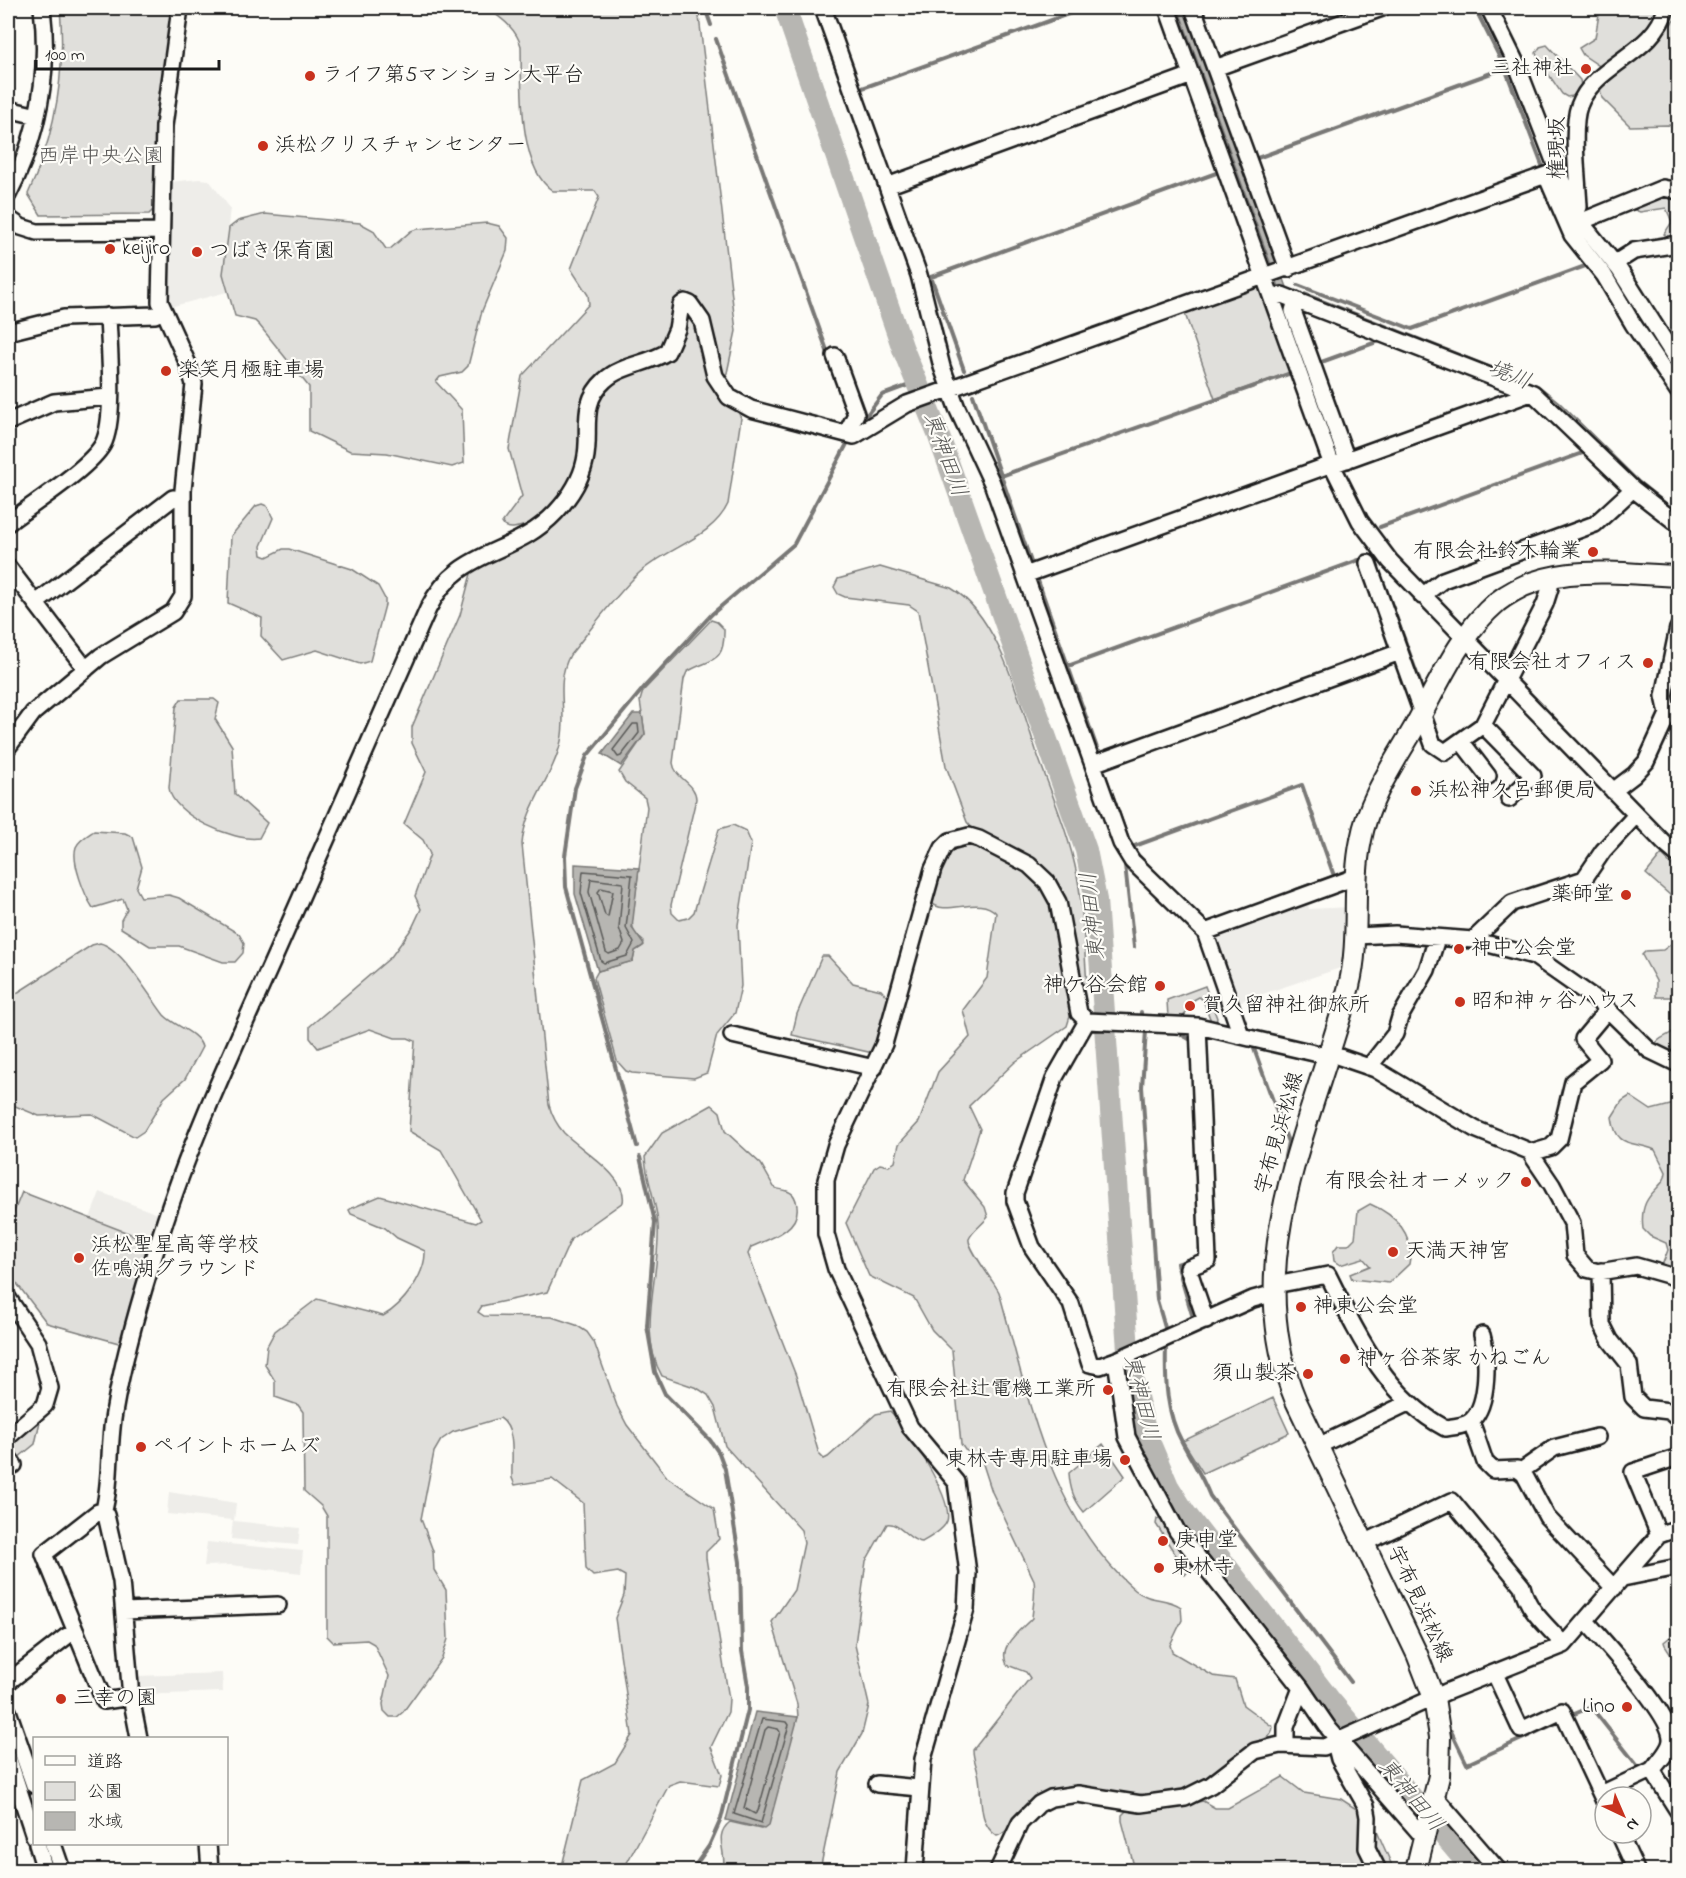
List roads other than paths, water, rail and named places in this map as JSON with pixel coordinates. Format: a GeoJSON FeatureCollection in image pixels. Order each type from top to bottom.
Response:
{"type":"FeatureCollection","features":[{"type":"Feature","properties":{"kind":"main road","name":"宇布見浜松線"},"geometry":{"type":"LineString","coordinates":[[1416,1870],[1435,1799],[1441,1750],[1434,1698],[1418,1654],[1318,1446],[1283,1366],[1276,1330],[1275,1289],[1279,1234],[1292,1166],[1352,972],[1357,936],[1360,842],[1370,809],[1464,639],[1484,616],[1510,593],[1547,577],[1576,573],[1678,576]]}},
{"type":"Feature","properties":{"kind":"street"},"geometry":{"type":"LineString","coordinates":[[8,195],[24,159],[37,116],[44,63],[42,8]]}},
{"type":"Feature","properties":{"kind":"street"},"geometry":{"type":"LineString","coordinates":[[8,747],[33,714],[86,669],[117,646],[173,612],[182,602],[183,499],[194,384],[188,364],[160,303],[164,126],[180,8]]}},
{"type":"Feature","properties":{"kind":"street"},"geometry":{"type":"LineString","coordinates":[[823,8],[919,274],[946,390],[992,483],[1128,855],[1205,932],[1241,1035]]}},
{"type":"Feature","properties":{"kind":"street"},"geometry":{"type":"LineString","coordinates":[[1167,8],[1192,75],[1277,273]]}},
{"type":"Feature","properties":{"kind":"street"},"geometry":{"type":"LineString","coordinates":[[1194,8],[1215,68],[1277,273],[1272,298],[1332,464],[1352,507],[1369,535],[1422,596],[1678,855]]}},
{"type":"Feature","properties":{"kind":"street"},"geometry":{"type":"LineString","coordinates":[[1215,68],[1382,8]]}},
{"type":"Feature","properties":{"kind":"street"},"geometry":{"type":"LineString","coordinates":[[1489,8],[1516,63],[1572,235],[1604,275],[1678,391]]}},
{"type":"Feature","properties":{"kind":"street","name":"権現坂"},"geometry":{"type":"LineString","coordinates":[[1578,218],[1576,119],[1578,107],[1592,86],[1652,36],[1663,20],[1666,8]]}},
{"type":"Feature","properties":{"kind":"street"},"geometry":{"type":"LineString","coordinates":[[887,186],[1192,75]]}},
{"type":"Feature","properties":{"kind":"street"},"geometry":{"type":"LineString","coordinates":[[8,109],[37,116]]}},
{"type":"Feature","properties":{"kind":"street"},"geometry":{"type":"LineString","coordinates":[[1551,173],[1578,218],[1615,263],[1678,362]]}},
{"type":"Feature","properties":{"kind":"street"},"geometry":{"type":"LineString","coordinates":[[103,1514],[106,1502],[110,1442],[119,1385],[160,1236],[184,1163],[225,1064],[270,968],[423,620],[441,587],[465,565],[522,539],[555,512],[580,477],[585,461],[586,409],[594,392],[606,379],[667,352],[677,329],[681,305],[685,302],[696,310],[702,321],[715,376],[729,397],[751,409],[846,434],[862,434],[907,405],[946,390],[1551,173]]}},
{"type":"Feature","properties":{"kind":"street"},"geometry":{"type":"LineString","coordinates":[[1578,218],[1663,188],[1678,190]]}},
{"type":"Feature","properties":{"kind":"street"},"geometry":{"type":"LineString","coordinates":[[8,218],[21,227],[37,232],[161,231]]}},
{"type":"Feature","properties":{"kind":"street"},"geometry":{"type":"LineString","coordinates":[[1615,263],[1634,251],[1678,244]]}},
{"type":"Feature","properties":{"kind":"street"},"geometry":{"type":"LineString","coordinates":[[1272,298],[1282,295],[1296,300],[1531,393],[1552,409],[1633,489],[1678,524]]}},
{"type":"Feature","properties":{"kind":"street"},"geometry":{"type":"LineString","coordinates":[[1296,300],[1293,310],[1347,460]]}},
{"type":"Feature","properties":{"kind":"street"},"geometry":{"type":"LineString","coordinates":[[8,332],[48,320],[155,315],[164,311]]}},
{"type":"Feature","properties":{"kind":"street"},"geometry":{"type":"LineString","coordinates":[[8,523],[98,451],[109,426],[108,316]]}},
{"type":"Feature","properties":{"kind":"street"},"geometry":{"type":"LineString","coordinates":[[835,356],[856,414],[846,434]]}},
{"type":"Feature","properties":{"kind":"street"},"geometry":{"type":"LineString","coordinates":[[1025,575],[1531,393]]}},
{"type":"Feature","properties":{"kind":"street"},"geometry":{"type":"LineString","coordinates":[[8,422],[54,402],[109,397]]}},
{"type":"Feature","properties":{"kind":"street"},"geometry":{"type":"LineString","coordinates":[[1422,596],[1443,580],[1595,524],[1609,514],[1633,489]]}},
{"type":"Feature","properties":{"kind":"street"},"geometry":{"type":"LineString","coordinates":[[36,603],[173,498],[183,499]]}},
{"type":"Feature","properties":{"kind":"street"},"geometry":{"type":"LineString","coordinates":[[1368,563],[1433,744],[1445,753],[1483,725],[1545,604],[1550,588],[1547,577]]}},
{"type":"Feature","properties":{"kind":"street"},"geometry":{"type":"LineString","coordinates":[[8,567],[86,669]]}},
{"type":"Feature","properties":{"kind":"street"},"geometry":{"type":"LineString","coordinates":[[1613,791],[1634,775],[1646,762],[1668,714],[1664,696],[1678,628]]}},
{"type":"Feature","properties":{"kind":"street"},"geometry":{"type":"LineString","coordinates":[[1093,764],[1400,652]]}},
{"type":"Feature","properties":{"kind":"street"},"geometry":{"type":"LineString","coordinates":[[1483,725],[1533,776],[1509,800]]}},
{"type":"Feature","properties":{"kind":"street"},"geometry":{"type":"LineString","coordinates":[[1461,741],[1488,776]]}},
{"type":"Feature","properties":{"kind":"street"},"geometry":{"type":"LineString","coordinates":[[1473,940],[1512,903],[1584,879],[1603,851],[1636,814]]}},
{"type":"Feature","properties":{"kind":"street"},"geometry":{"type":"LineString","coordinates":[[915,1870],[919,1788],[923,1759],[966,1610],[969,1582],[957,1482],[915,1434],[906,1419],[836,1269],[826,1234],[825,1198],[830,1162],[843,1128],[874,1068],[891,1025],[912,941],[938,856],[950,841],[959,837],[979,839],[1029,865],[1047,882],[1058,902],[1079,1013],[1089,1022],[1198,1026],[1328,1055],[1369,1067],[1475,1129],[1524,1147],[1531,1153],[1572,1223],[1575,1255],[1587,1269],[1602,1271],[1636,1266],[1678,1278]]}},
{"type":"Feature","properties":{"kind":"street"},"geometry":{"type":"LineString","coordinates":[[1205,932],[1358,876]]}},
{"type":"Feature","properties":{"kind":"street"},"geometry":{"type":"LineString","coordinates":[[1357,936],[1395,934],[1473,940],[1534,956],[1608,1009],[1649,1050],[1678,1064]]}},
{"type":"Feature","properties":{"kind":"street"},"geometry":{"type":"LineString","coordinates":[[1369,1067],[1395,1034],[1400,1017],[1428,970],[1437,938]]}},
{"type":"Feature","properties":{"kind":"street"},"geometry":{"type":"LineString","coordinates":[[1531,1153],[1547,1149],[1558,1139],[1573,1082],[1600,1060],[1583,1039],[1608,1009]]}},
{"type":"Feature","properties":{"kind":"street"},"geometry":{"type":"LineString","coordinates":[[1089,1022],[1055,1077],[1017,1185],[1015,1201],[1032,1247],[1071,1304],[1088,1360],[1095,1366],[1148,1348],[1275,1289],[1329,1275],[1362,1344],[1408,1402],[1445,1428],[1471,1421],[1477,1413],[1484,1388],[1486,1354],[1482,1335]]}},
{"type":"Feature","properties":{"kind":"street"},"geometry":{"type":"LineString","coordinates":[[1198,1026],[1208,1260],[1188,1268],[1206,1321]]}},
{"type":"Feature","properties":{"kind":"street"},"geometry":{"type":"LineString","coordinates":[[732,1035],[874,1068]]}},
{"type":"Feature","properties":{"kind":"street"},"geometry":{"type":"LineString","coordinates":[[1602,1271],[1602,1324],[1610,1340],[1629,1364],[1633,1397],[1644,1408],[1669,1411],[1678,1419]]}},
{"type":"Feature","properties":{"kind":"street"},"geometry":{"type":"LineString","coordinates":[[8,1437],[45,1405],[50,1394],[43,1353],[33,1333],[11,1309]]}},
{"type":"Feature","properties":{"kind":"street"},"geometry":{"type":"LineString","coordinates":[[1117,1360],[1127,1437],[1164,1512],[1183,1540],[1341,1740],[1425,1838]]}},
{"type":"Feature","properties":{"kind":"street"},"geometry":{"type":"LineString","coordinates":[[1318,1446],[1408,1402]]}},
{"type":"Feature","properties":{"kind":"street"},"geometry":{"type":"LineString","coordinates":[[1471,1421],[1485,1462],[1492,1470],[1521,1471],[1554,1448],[1597,1437]]}},
{"type":"Feature","properties":{"kind":"street"},"geometry":{"type":"LineString","coordinates":[[1659,1535],[1633,1472],[1678,1457]]}},
{"type":"Feature","properties":{"kind":"street"},"geometry":{"type":"LineString","coordinates":[[1521,1471],[1547,1517],[1618,1583]]}},
{"type":"Feature","properties":{"kind":"street"},"geometry":{"type":"LineString","coordinates":[[1364,1543],[1452,1502],[1522,1586],[1526,1601],[1541,1622],[1547,1625],[1563,1645]]}},
{"type":"Feature","properties":{"kind":"street"},"geometry":{"type":"LineString","coordinates":[[131,1697],[104,1701],[44,1554],[98,1512],[106,1515],[118,1568],[131,1697],[139,1737]]}},
{"type":"Feature","properties":{"kind":"street"},"geometry":{"type":"LineString","coordinates":[[998,1870],[1020,1824],[1039,1804],[1051,1798],[1078,1794],[1141,1804],[1170,1802],[1211,1785],[1256,1751],[1286,1745],[1314,1748],[1341,1740],[1370,1725],[1563,1645],[1659,1535],[1678,1528]]}},
{"type":"Feature","properties":{"kind":"street"},"geometry":{"type":"LineString","coordinates":[[1618,1583],[1678,1567]]}},
{"type":"Feature","properties":{"kind":"street"},"geometry":{"type":"LineString","coordinates":[[124,1611],[278,1605]]}},
{"type":"Feature","properties":{"kind":"street"},"geometry":{"type":"LineString","coordinates":[[1586,1621],[1658,1710],[1669,1731],[1670,1743],[1653,1770],[1627,1785]]}},
{"type":"Feature","properties":{"kind":"street"},"geometry":{"type":"LineString","coordinates":[[8,1682],[67,1636],[76,1632]]}},
{"type":"Feature","properties":{"kind":"street"},"geometry":{"type":"LineString","coordinates":[[1495,1674],[1521,1730],[1562,1711],[1596,1785]]}},
{"type":"Feature","properties":{"kind":"street"},"geometry":{"type":"LineString","coordinates":[[1286,1745],[1286,1727],[1301,1688]]}},
{"type":"Feature","properties":{"kind":"street"},"geometry":{"type":"LineString","coordinates":[[8,1711],[33,1782]]}},
{"type":"Feature","properties":{"kind":"street"},"geometry":{"type":"LineString","coordinates":[[1341,1740],[1337,1751],[1339,1760],[1366,1806],[1367,1848],[1378,1870]]}},
{"type":"Feature","properties":{"kind":"street"},"geometry":{"type":"LineString","coordinates":[[8,1757],[33,1833]]}},
{"type":"Feature","properties":{"kind":"street"},"geometry":{"type":"LineString","coordinates":[[1653,1770],[1678,1811]]}},
{"type":"Feature","properties":{"kind":"street"},"geometry":{"type":"LineString","coordinates":[[877,1784],[919,1788]]}},
{"type":"Feature","properties":{"kind":"street"},"geometry":{"type":"LineString","coordinates":[[1435,1799],[1498,1870]]}},
{"type":"Feature","properties":{"kind":"street"},"geometry":{"type":"LineString","coordinates":[[37,1845],[45,1870]]}},
{"type":"Feature","properties":{"kind":"street"},"geometry":{"type":"LineString","coordinates":[[53,1845],[62,1870]]}},
{"type":"Feature","properties":{"kind":"street"},"geometry":{"type":"LineString","coordinates":[[208,1845],[210,1870]]}},
{"type":"Feature","properties":{"kind":"street"},"geometry":{"type":"LineString","coordinates":[[1625,1845],[1636,1870]]}},
{"type":"Feature","properties":{"kind":"water"},"geometry":{"type":"Polygon","coordinates":[[[1178,8],[1186,8],[1288,290],[1279,287],[1178,8]]]}},
{"type":"Feature","properties":{"kind":"water","name":"境川"},"geometry":{"type":"Polygon","coordinates":[[[1305,293],[1538,385],[1559,402],[1639,481],[1678,512],[1678,517],[1637,484],[1557,404],[1536,388],[1303,296],[1305,293]]]}},
{"type":"Feature","properties":{"kind":"water"},"geometry":{"type":"Polygon","coordinates":[[[633,714],[642,714],[645,734],[621,766],[602,754],[633,714]]]}},
{"type":"Feature","properties":{"kind":"water"},"geometry":{"type":"Polygon","coordinates":[[[575,864],[639,868],[632,928],[644,945],[635,951],[633,961],[598,971],[575,894],[575,864]]]}},
{"type":"Feature","properties":{"kind":"water"},"geometry":{"type":"Polygon","coordinates":[[[755,1712],[798,1717],[769,1825],[764,1829],[726,1820],[755,1712]]]}},
{"type":"Feature","properties":{"kind":"waterway"},"geometry":{"type":"LineString","coordinates":[[705,8],[711,25]]}},
{"type":"Feature","properties":{"kind":"waterway","name":"東神田川"},"geometry":{"type":"LineString","coordinates":[[785,8],[903,349],[938,434],[1086,850],[1096,900],[1129,1364],[1146,1434],[1168,1486],[1185,1513],[1329,1699],[1473,1870]]}},
{"type":"Feature","properties":{"kind":"waterway"},"geometry":{"type":"LineString","coordinates":[[857,90],[1085,8]]}},
{"type":"Feature","properties":{"kind":"waterway"},"geometry":{"type":"LineString","coordinates":[[1475,8],[1505,68],[1542,165]]}},
{"type":"Feature","properties":{"kind":"waterway"},"geometry":{"type":"LineString","coordinates":[[716,39],[830,359]]}},
{"type":"Feature","properties":{"kind":"waterway"},"geometry":{"type":"LineString","coordinates":[[1252,160],[1505,68]]}},
{"type":"Feature","properties":{"kind":"waterway"},"geometry":{"type":"LineString","coordinates":[[964,370],[931,277],[1219,172]]}},
{"type":"Feature","properties":{"kind":"waterway"},"geometry":{"type":"LineString","coordinates":[[1298,285],[1412,329],[1588,265]]}},
{"type":"Feature","properties":{"kind":"waterway"},"geometry":{"type":"LineString","coordinates":[[1316,364],[1382,340]]}},
{"type":"Feature","properties":{"kind":"waterway"},"geometry":{"type":"LineString","coordinates":[[1001,476],[1291,373]]}},
{"type":"Feature","properties":{"kind":"waterway"},"geometry":{"type":"LineString","coordinates":[[860,424],[882,395],[917,382]]}},
{"type":"Feature","properties":{"kind":"waterway"},"geometry":{"type":"LineString","coordinates":[[973,395],[1032,565]]}},
{"type":"Feature","properties":{"kind":"waterway"},"geometry":{"type":"LineString","coordinates":[[637,1146],[566,887],[565,856],[575,788],[587,756],[646,685],[712,614],[794,544],[848,442]]}},
{"type":"Feature","properties":{"kind":"waterway"},"geometry":{"type":"LineString","coordinates":[[1380,527],[1588,451]]}},
{"type":"Feature","properties":{"kind":"waterway"},"geometry":{"type":"LineString","coordinates":[[1068,666],[1359,560]]}},
{"type":"Feature","properties":{"kind":"waterway"},"geometry":{"type":"LineString","coordinates":[[1037,578],[1099,754]]}},
{"type":"Feature","properties":{"kind":"waterway"},"geometry":{"type":"LineString","coordinates":[[1386,589],[1420,682]]}},
{"type":"Feature","properties":{"kind":"waterway"},"geometry":{"type":"LineString","coordinates":[[1103,769],[1130,845]]}},
{"type":"Feature","properties":{"kind":"waterway"},"geometry":{"type":"LineString","coordinates":[[1132,847],[1302,785],[1334,876],[1296,890]]}},
{"type":"Feature","properties":{"kind":"waterway"},"geometry":{"type":"LineString","coordinates":[[1134,851],[1164,882]]}},
{"type":"Feature","properties":{"kind":"waterway"},"geometry":{"type":"LineString","coordinates":[[1125,865],[1134,947]]}},
{"type":"Feature","properties":{"kind":"waterway"},"geometry":{"type":"LineString","coordinates":[[1141,1012],[1141,1016],[1181,1019]]}},
{"type":"Feature","properties":{"kind":"waterway"},"geometry":{"type":"LineString","coordinates":[[1146,1031],[1142,1087],[1157,1300],[1166,1331],[1170,1329]]}},
{"type":"Feature","properties":{"kind":"waterway"},"geometry":{"type":"LineString","coordinates":[[1182,1032],[1182,1035],[1191,1040],[1192,1056]]}},
{"type":"Feature","properties":{"kind":"waterway"},"geometry":{"type":"LineString","coordinates":[[1253,1046],[1288,1142],[1269,1233]]}},
{"type":"Feature","properties":{"kind":"waterway"},"geometry":{"type":"LineString","coordinates":[[640,1157],[655,1222],[647,1326],[655,1372],[665,1394],[710,1440],[719,1453],[725,1469],[740,1562],[742,1651],[748,1686],[748,1710],[721,1819],[709,1846],[692,1870]]}},
{"type":"Feature","properties":{"kind":"waterway"},"geometry":{"type":"LineString","coordinates":[[1189,1260],[1177,1264],[1193,1318]]}},
{"type":"Feature","properties":{"kind":"waterway"},"geometry":{"type":"LineString","coordinates":[[1166,1347],[1166,1383],[1173,1419],[1182,1442],[1210,1496],[1351,1682]]}},
{"type":"Feature","properties":{"kind":"waterway"},"geometry":{"type":"LineString","coordinates":[[1572,1715],[1591,1707],[1640,1769]]}},
{"type":"Feature","properties":{"kind":"waterway"},"geometry":{"type":"LineString","coordinates":[[1451,1731],[1467,1764],[1559,1722]]}},
{"type":"Feature","properties":{"kind":"waterway"},"geometry":{"type":"LineString","coordinates":[[1657,1791],[1678,1823]]}},
{"type":"Feature","properties":{"kind":"waterway","name":"東神田川"},"geometry":{"type":"LineString","coordinates":[[1448,1852],[1453,1847]]}},
{"type":"Feature","properties":{"kind":"waterway"},"geometry":{"type":"LineString","coordinates":[[1430,1870],[1432,1865]]}},
{"type":"Feature","properties":{"kind":"place","name":"三社神社"},"geometry":{"type":"Point","coordinates":[1586,69]}},
{"type":"Feature","properties":{"kind":"place","name":"ライフ第5マンション大平台"},"geometry":{"type":"Point","coordinates":[310,76]}},
{"type":"Feature","properties":{"kind":"place","name":"浜松クリスチャンセンター"},"geometry":{"type":"Point","coordinates":[263,146]}},
{"type":"Feature","properties":{"kind":"place","name":"keijiro"},"geometry":{"type":"Point","coordinates":[110,249]}},
{"type":"Feature","properties":{"kind":"place","name":"つばき保育園"},"geometry":{"type":"Point","coordinates":[197,252]}},
{"type":"Feature","properties":{"kind":"place","name":"楽笑月極駐車場"},"geometry":{"type":"Point","coordinates":[166,371]}},
{"type":"Feature","properties":{"kind":"place","name":"有限会社鈴木輪業"},"geometry":{"type":"Point","coordinates":[1593,552]}},
{"type":"Feature","properties":{"kind":"place","name":"有限会社オフィス"},"geometry":{"type":"Point","coordinates":[1648,663]}},
{"type":"Feature","properties":{"kind":"place","name":"浜松神久呂郵便局"},"geometry":{"type":"Point","coordinates":[1416,791]}},
{"type":"Feature","properties":{"kind":"place","name":"薬師堂"},"geometry":{"type":"Point","coordinates":[1626,895]}},
{"type":"Feature","properties":{"kind":"place","name":"神中公会堂"},"geometry":{"type":"Point","coordinates":[1459,949]}},
{"type":"Feature","properties":{"kind":"place","name":"神ケ谷会館"},"geometry":{"type":"Point","coordinates":[1160,986]}},
{"type":"Feature","properties":{"kind":"place","name":"昭和神ヶ谷ハウス"},"geometry":{"type":"Point","coordinates":[1460,1002]}},
{"type":"Feature","properties":{"kind":"place","name":"賀久留神社御旅所"},"geometry":{"type":"Point","coordinates":[1190,1006]}},
{"type":"Feature","properties":{"kind":"place","name":"有限会社オーメック"},"geometry":{"type":"Point","coordinates":[1526,1182]}},
{"type":"Feature","properties":{"kind":"place","name":"天満天神宮"},"geometry":{"type":"Point","coordinates":[1393,1252]}},
{"type":"Feature","properties":{"kind":"place","name":"浜松聖星高等学校 佐鳴湖グラウンド"},"geometry":{"type":"Point","coordinates":[79,1258]}},
{"type":"Feature","properties":{"kind":"place","name":"神東公会堂"},"geometry":{"type":"Point","coordinates":[1301,1307]}},
{"type":"Feature","properties":{"kind":"place","name":"神ヶ谷茶家 かねごん"},"geometry":{"type":"Point","coordinates":[1345,1359]}},
{"type":"Feature","properties":{"kind":"place","name":"須山製茶"},"geometry":{"type":"Point","coordinates":[1308,1374]}},
{"type":"Feature","properties":{"kind":"place","name":"有限会社辻電機工業所"},"geometry":{"type":"Point","coordinates":[1108,1390]}},
{"type":"Feature","properties":{"kind":"place","name":"ペイントホームズ"},"geometry":{"type":"Point","coordinates":[141,1447]}},
{"type":"Feature","properties":{"kind":"place","name":"東林寺専用駐車場"},"geometry":{"type":"Point","coordinates":[1125,1460]}},
{"type":"Feature","properties":{"kind":"place","name":"庚申堂"},"geometry":{"type":"Point","coordinates":[1163,1541]}},
{"type":"Feature","properties":{"kind":"place","name":"東林寺"},"geometry":{"type":"Point","coordinates":[1159,1568]}},
{"type":"Feature","properties":{"kind":"place","name":"三幸の園"},"geometry":{"type":"Point","coordinates":[61,1699]}},
{"type":"Feature","properties":{"kind":"place","name":"Lino"},"geometry":{"type":"Point","coordinates":[1627,1707]}},
{"type":"Feature","properties":{"kind":"park label","name":"西岸中央公園"},"geometry":{"type":"Point","coordinates":[101,157]}}]}
